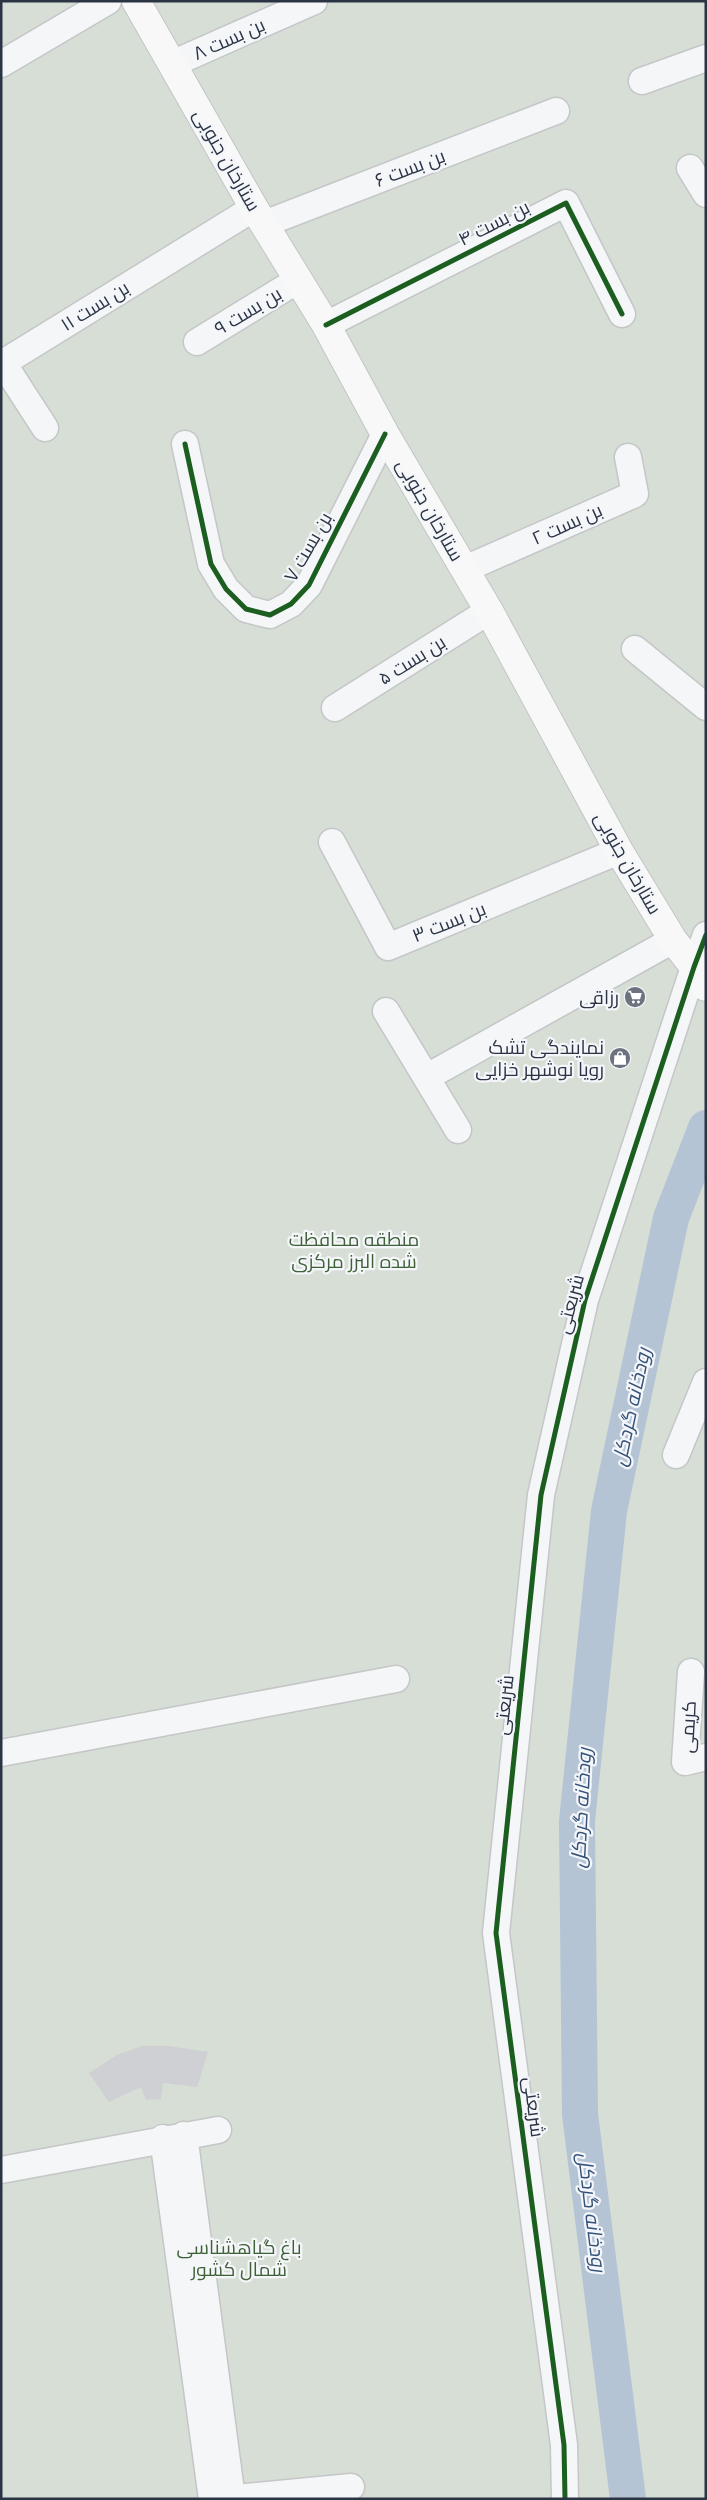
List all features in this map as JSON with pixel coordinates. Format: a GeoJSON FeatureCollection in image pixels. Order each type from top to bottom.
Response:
{"type":"FeatureCollection","features":[{"type":"Feature","properties":{"kind":"main road","name":"ستارخان جنوبی"},"geometry":{"type":"LineString","coordinates":[[136,1],[259,216],[326,325],[386,434],[489,611],[619,851],[673,940],[700,977]]}},
{"type":"Feature","properties":{"kind":"street"},"geometry":{"type":"LineString","coordinates":[[1,64],[108,1]]}},
{"type":"Feature","properties":{"kind":"street","name":"بن بست ۸"},"geometry":{"type":"LineString","coordinates":[[172,64],[314,1]]}},
{"type":"Feature","properties":{"kind":"street"},"geometry":{"type":"LineString","coordinates":[[642,81],[706,58]]}},
{"type":"Feature","properties":{"kind":"street","name":"بن بست ۶"},"geometry":{"type":"LineString","coordinates":[[259,216],[556,111]]}},
{"type":"Feature","properties":{"kind":"street"},"geometry":{"type":"LineString","coordinates":[[690,168],[706,194]]}},
{"type":"Feature","properties":{"kind":"street","name":"بن بست ۴"},"geometry":{"type":"LineString","coordinates":[[326,325],[566,203],[622,314]]}},
{"type":"Feature","properties":{"kind":"street","name":"بن بست ۱۱"},"geometry":{"type":"LineString","coordinates":[[45,428],[2,364],[259,216]]}},
{"type":"Feature","properties":{"kind":"street","name":"بن بست ۹"},"geometry":{"type":"LineString","coordinates":[[197,342],[298,280]]}},
{"type":"Feature","properties":{"kind":"street","name":"بن بست ۷"},"geometry":{"type":"LineString","coordinates":[[185,444],[211,564],[226,589],[246,609],[270,615],[291,604],[309,584],[386,434]]}},
{"type":"Feature","properties":{"kind":"street","name":"بن بست ۲"},"geometry":{"type":"LineString","coordinates":[[465,570],[635,494],[628,457]]}},
{"type":"Feature","properties":{"kind":"street","name":"بن بست ۵"},"geometry":{"type":"LineString","coordinates":[[334,708],[489,611]]}},
{"type":"Feature","properties":{"kind":"street"},"geometry":{"type":"LineString","coordinates":[[635,649],[706,707]]}},
{"type":"Feature","properties":{"kind":"street","name":"بن بست ۳"},"geometry":{"type":"LineString","coordinates":[[332,842],[388,947],[619,851]]}},
{"type":"Feature","properties":{"kind":"street","name":"شریعتی"},"geometry":{"type":"LineString","coordinates":[[565,2499],[564,2444],[496,1933],[541,1495],[585,1300],[700,977],[706,935]]}},
{"type":"Feature","properties":{"kind":"street"},"geometry":{"type":"LineString","coordinates":[[427,1077],[673,940]]}},
{"type":"Feature","properties":{"kind":"street"},"geometry":{"type":"LineString","coordinates":[[386,1011],[458,1130]]}},
{"type":"Feature","properties":{"kind":"street"},"geometry":{"type":"LineString","coordinates":[[676,1455],[706,1382]]}},
{"type":"Feature","properties":{"kind":"street","name":"کریمی"},"geometry":{"type":"LineString","coordinates":[[691,1672],[685,1762],[706,1757]]}},
{"type":"Feature","properties":{"kind":"street"},"geometry":{"type":"LineString","coordinates":[[1,1753],[396,1679]]}},
{"type":"Feature","properties":{"kind":"street"},"geometry":{"type":"LineString","coordinates":[[1,2170],[218,2130]]}},
{"type":"Feature","properties":{"kind":"street"},"geometry":{"type":"LineString","coordinates":[[174,2137],[232,2498]]}},
{"type":"Feature","properties":{"kind":"street"},"geometry":{"type":"LineString","coordinates":[[174,2137],[212,2499]]}},
{"type":"Feature","properties":{"kind":"street"},"geometry":{"type":"LineString","coordinates":[[225,2499],[352,2487]]}},
{"type":"Feature","properties":{"kind":"green space","name":"منطقه محافظت شده البرز مرکزی"},"geometry":{"type":"Polygon","coordinates":[[[1,1],[706,1],[706,2499],[1,2499],[1,1]]]}},
{"type":"Feature","properties":{"kind":"building"},"geometry":{"type":"Polygon","coordinates":[[[142,2046],[169,2046],[208,2052],[197,2087],[163,2083],[161,2099],[146,2100],[141,2087],[109,2102],[89,2073],[117,2055],[142,2046]]]}},
{"type":"Feature","properties":{"kind":"waterway","name":"رودخانه گردکل"},"geometry":{"type":"LineString","coordinates":[[628,2499],[580,2114],[577,1821],[609,1511],[671,1218],[706,1128]]}},
{"type":"Feature","properties":{"kind":"cycle path"},"geometry":{"type":"LineString","coordinates":[[326,325],[566,203],[622,314]]}},
{"type":"Feature","properties":{"kind":"cycle path"},"geometry":{"type":"LineString","coordinates":[[185,444],[211,564],[226,589],[246,609],[270,615],[291,604],[309,585],[385,434]]}},
{"type":"Feature","properties":{"kind":"cycle path"},"geometry":{"type":"LineString","coordinates":[[565,2499],[564,2445],[496,1933],[541,1495],[585,1300],[706,935]]}},
{"type":"Feature","properties":{"kind":"place","name":"رزاقی"},"geometry":{"type":"Point","coordinates":[635,997]}},
{"type":"Feature","properties":{"kind":"place","name":"نمایندگی تشک رویا نوشهر خزایی"},"geometry":{"type":"Point","coordinates":[620,1058]}},
{"type":"Feature","properties":{"kind":"park label","name":"باغ گیاهشناسی شمال کشور"},"geometry":{"type":"Point","coordinates":[239,2258]}}]}
